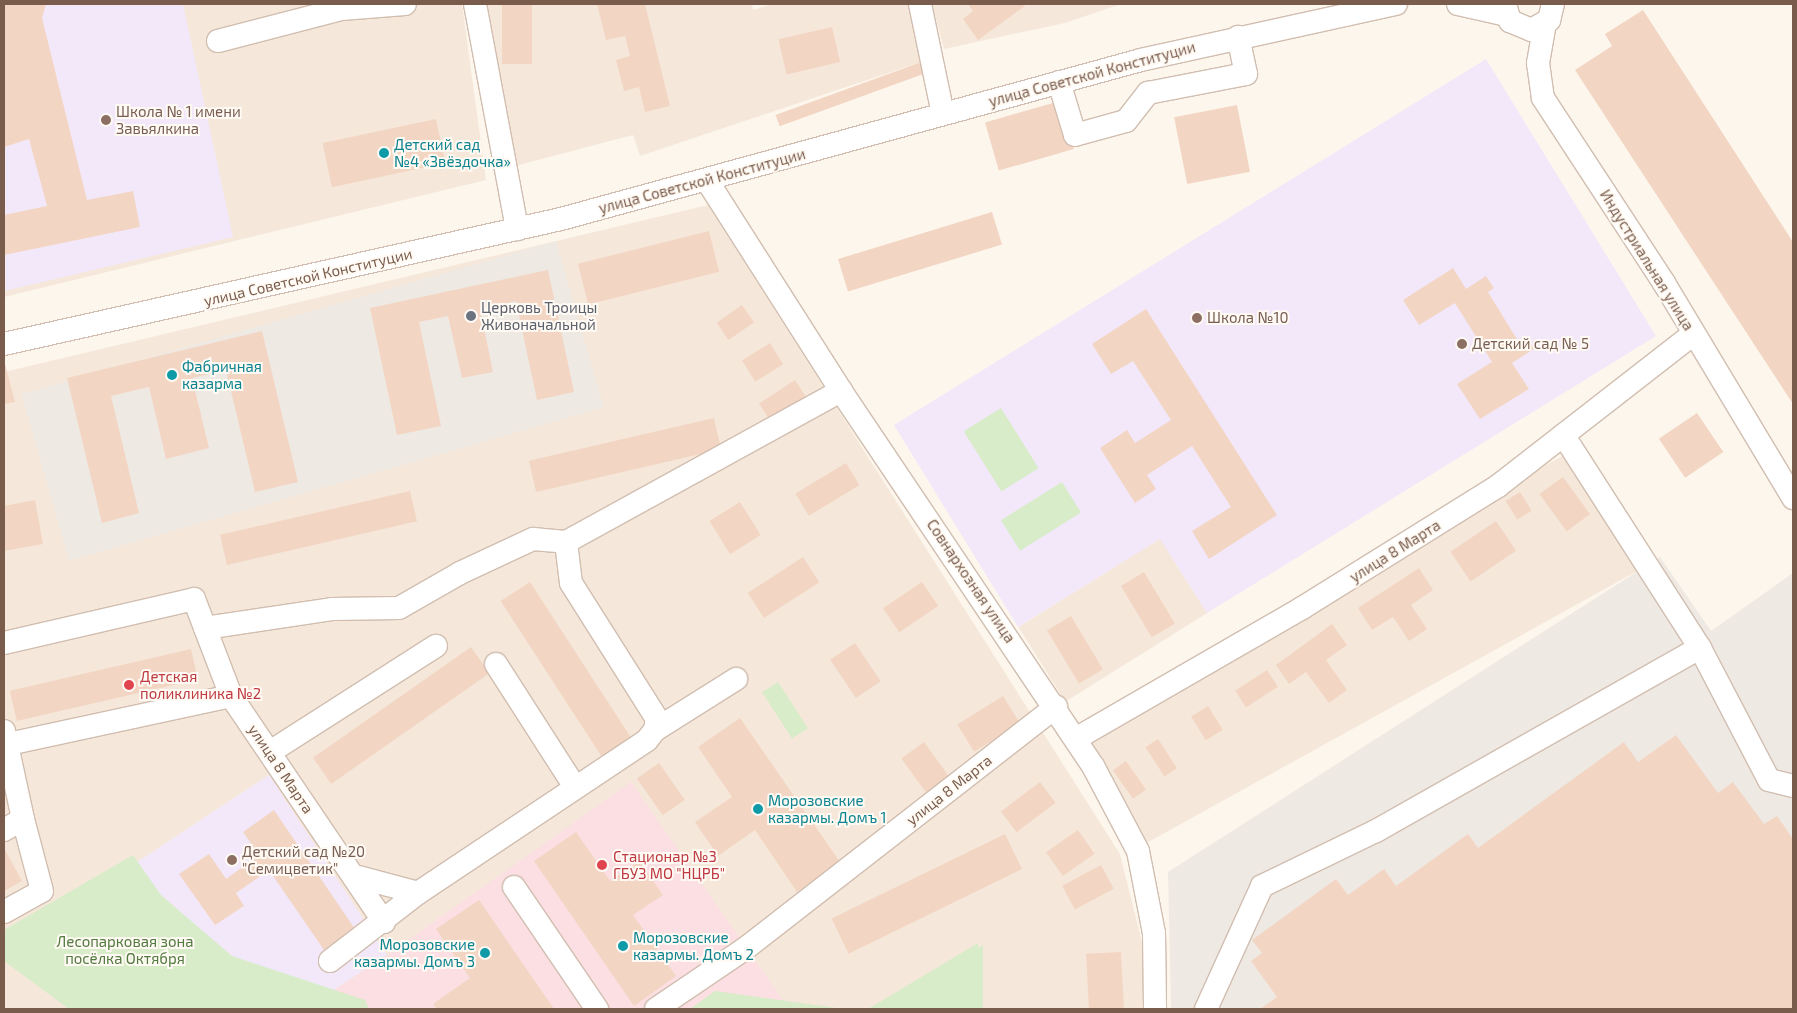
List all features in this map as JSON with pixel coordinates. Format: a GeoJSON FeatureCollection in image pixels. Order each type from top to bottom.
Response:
{"type":"FeatureCollection","features":[{"type":"Feature","properties":{"kind":"street"},"geometry":{"type":"LineString","coordinates":[[218,41],[342,9],[405,4]]}},
{"type":"Feature","properties":{"kind":"street"},"geometry":{"type":"LineString","coordinates":[[475,4],[517,229]]}},
{"type":"Feature","properties":{"kind":"street"},"geometry":{"type":"LineString","coordinates":[[920,4],[943,114]]}},
{"type":"Feature","properties":{"kind":"street","name":"улица Советской Конституции"},"geometry":{"type":"LineString","coordinates":[[4,344],[517,229],[708,182],[943,114],[1141,60],[1238,36],[1396,4]]}},
{"type":"Feature","properties":{"kind":"street"},"geometry":{"type":"LineString","coordinates":[[1458,4],[1507,13],[1531,30],[1550,14],[1571,4]]}},
{"type":"Feature","properties":{"kind":"street","name":"Индустриальная улица"},"geometry":{"type":"LineString","coordinates":[[1507,13],[1538,63],[1543,98],[1693,334],[1793,498]]}},
{"type":"Feature","properties":{"kind":"street"},"geometry":{"type":"LineString","coordinates":[[1538,63],[1550,14]]}},
{"type":"Feature","properties":{"kind":"street"},"geometry":{"type":"LineString","coordinates":[[1059,82],[1075,135],[1126,121],[1148,93],[1246,74],[1238,36]]}},
{"type":"Feature","properties":{"kind":"street"},"geometry":{"type":"LineString","coordinates":[[1141,60],[1148,93]]}},
{"type":"Feature","properties":{"kind":"street","name":"Совнархозная улица"},"geometry":{"type":"LineString","coordinates":[[708,182],[841,391],[1077,738],[1138,851],[1154,933],[1155,1009]]}},
{"type":"Feature","properties":{"kind":"street","name":"улица 8 Марта"},"geometry":{"type":"LineString","coordinates":[[1077,738],[1353,577],[1498,486],[1693,334]]}},
{"type":"Feature","properties":{"kind":"street"},"geometry":{"type":"LineString","coordinates":[[205,628],[332,609],[399,608],[460,573],[532,539],[566,542],[841,391]]}},
{"type":"Feature","properties":{"kind":"street"},"geometry":{"type":"LineString","coordinates":[[1563,435],[1700,648],[1768,780],[1793,786]]}},
{"type":"Feature","properties":{"kind":"street"},"geometry":{"type":"LineString","coordinates":[[566,542],[571,583],[656,719],[655,730]]}},
{"type":"Feature","properties":{"kind":"street","name":"улица 8 Марта"},"geometry":{"type":"LineString","coordinates":[[4,643],[194,599],[231,696],[358,877],[384,922]]}},
{"type":"Feature","properties":{"kind":"street"},"geometry":{"type":"LineString","coordinates":[[270,752],[436,646]]}},
{"type":"Feature","properties":{"kind":"street"},"geometry":{"type":"LineString","coordinates":[[1206,1009],[1262,886],[1376,831],[1700,648]]}},
{"type":"Feature","properties":{"kind":"street"},"geometry":{"type":"LineString","coordinates":[[496,664],[575,787]]}},
{"type":"Feature","properties":{"kind":"street"},"geometry":{"type":"LineString","coordinates":[[330,961],[384,922],[418,893],[647,740],[655,730],[736,679]]}},
{"type":"Feature","properties":{"kind":"street"},"geometry":{"type":"LineString","coordinates":[[4,912],[42,890],[5,740],[231,696]]}},
{"type":"Feature","properties":{"kind":"street","name":"улица 8 Марта"},"geometry":{"type":"LineString","coordinates":[[656,1009],[746,948],[1056,707]]}},
{"type":"Feature","properties":{"kind":"street"},"geometry":{"type":"LineString","coordinates":[[4,830],[23,819]]}},
{"type":"Feature","properties":{"kind":"street"},"geometry":{"type":"LineString","coordinates":[[358,877],[418,893]]}},
{"type":"Feature","properties":{"kind":"street"},"geometry":{"type":"LineString","coordinates":[[514,887],[597,1009]]}},
{"type":"Feature","properties":{"kind":"shaded area"},"geometry":{"type":"Polygon","coordinates":[[[4,4],[462,4],[486,180],[4,297],[4,4]]]}},
{"type":"Feature","properties":{"kind":"shaded area","name":"Школа № 1 имени Завьялкина"},"geometry":{"type":"Polygon","coordinates":[[[4,4],[183,4],[233,237],[4,291],[4,4]]]}},
{"type":"Feature","properties":{"kind":"shaded area"},"geometry":{"type":"Polygon","coordinates":[[[484,4],[752,4],[753,10],[772,4],[911,4],[924,61],[640,156],[633,135],[515,166],[484,4]]]}},
{"type":"Feature","properties":{"kind":"shaded area"},"geometry":{"type":"Polygon","coordinates":[[[932,4],[1121,4],[1065,23],[944,49],[932,4]]]}},
{"type":"Feature","properties":{"kind":"shaded area","name":"Школа №10"},"geometry":{"type":"Polygon","coordinates":[[[1486,59],[1656,336],[1207,613],[1160,539],[1018,627],[894,425],[1486,59]]]}},
{"type":"Feature","properties":{"kind":"shaded area"},"geometry":{"type":"Polygon","coordinates":[[[708,205],[1120,854],[1144,950],[1144,1009],[983,1009],[983,946],[882,1009],[4,1009],[4,372],[708,205]]]}},
{"type":"Feature","properties":{"kind":"shaded area"},"geometry":{"type":"Polygon","coordinates":[[[556,241],[604,407],[69,561],[22,394],[556,241]]]}},
{"type":"Feature","properties":{"kind":"shaded area"},"geometry":{"type":"Polygon","coordinates":[[[1573,450],[1639,570],[1145,844],[1079,724],[1573,450]]]}},
{"type":"Feature","properties":{"kind":"shaded area"},"geometry":{"type":"Polygon","coordinates":[[[1161,538],[1208,613],[1065,702],[1019,627],[1161,538]]]}},
{"type":"Feature","properties":{"kind":"shaded area"},"geometry":{"type":"Polygon","coordinates":[[[1660,557],[1711,631],[1793,573],[1793,1009],[1171,1009],[1168,872],[1660,557]]]}},
{"type":"Feature","properties":{"kind":"shaded area","name":"Детский сад №20 \"Семицветик\""},"geometry":{"type":"Polygon","coordinates":[[[269,775],[387,955],[305,1009],[72,905],[269,775]]]}},
{"type":"Feature","properties":{"kind":"shaded area","name":"Стационар №3 ГБУЗ МО \"НЦРБ\""},"geometry":{"type":"Polygon","coordinates":[[[631,782],[789,1009],[305,1009],[387,955],[631,782]]]}},
{"type":"Feature","properties":{"kind":"green space"},"geometry":{"type":"Polygon","coordinates":[[[1001,408],[1039,468],[1001,492],[964,431],[1001,408]]]}},
{"type":"Feature","properties":{"kind":"green space"},"geometry":{"type":"Polygon","coordinates":[[[1062,482],[1081,513],[1020,551],[1001,520],[1062,482]]]}},
{"type":"Feature","properties":{"kind":"green space"},"geometry":{"type":"Polygon","coordinates":[[[778,682],[808,728],[792,738],[762,692],[778,682]]]}},
{"type":"Feature","properties":{"kind":"green space","name":"Лесопарковая зона посёлка Октября"},"geometry":{"type":"Polygon","coordinates":[[[133,855],[161,895],[232,956],[365,1000],[369,1009],[69,1009],[4,961],[4,930],[133,855]]]}},
{"type":"Feature","properties":{"kind":"green space"},"geometry":{"type":"Polygon","coordinates":[[[978,943],[978,948],[983,945],[983,1009],[868,1009],[978,943]]]}},
{"type":"Feature","properties":{"kind":"green space"},"geometry":{"type":"Polygon","coordinates":[[[715,991],[844,1009],[690,1009],[715,991]]]}},
{"type":"Feature","properties":{"kind":"building"},"geometry":{"type":"Polygon","coordinates":[[[4,4],[46,4],[42,18],[87,200],[133,191],[140,227],[4,255],[4,215],[47,206],[29,139],[4,147],[4,4]]]}},
{"type":"Feature","properties":{"kind":"building"},"geometry":{"type":"Polygon","coordinates":[[[502,4],[532,4],[532,64],[502,64],[502,4]]]}},
{"type":"Feature","properties":{"kind":"building"},"geometry":{"type":"Polygon","coordinates":[[[597,4],[645,4],[670,106],[645,112],[639,87],[624,91],[616,60],[630,56],[625,36],[606,40],[597,4]]]}},
{"type":"Feature","properties":{"kind":"building"},"geometry":{"type":"Polygon","coordinates":[[[968,4],[1023,4],[1025,6],[978,40],[963,19],[973,11],[968,4]]]}},
{"type":"Feature","properties":{"kind":"building"},"geometry":{"type":"Polygon","coordinates":[[[1643,10],[1793,242],[1793,404],[1575,70],[1612,46],[1605,34],[1643,10]]]}},
{"type":"Feature","properties":{"kind":"building"},"geometry":{"type":"Polygon","coordinates":[[[832,27],[840,62],[787,74],[778,39],[832,27]]]}},
{"type":"Feature","properties":{"kind":"building"},"geometry":{"type":"Polygon","coordinates":[[[924,61],[928,72],[780,126],[776,115],[924,61]]]}},
{"type":"Feature","properties":{"kind":"building"},"geometry":{"type":"Polygon","coordinates":[[[1060,101],[1074,149],[999,171],[985,122],[1060,101]]]}},
{"type":"Feature","properties":{"kind":"building"},"geometry":{"type":"Polygon","coordinates":[[[1237,105],[1250,172],[1187,184],[1174,117],[1237,105]]]}},
{"type":"Feature","properties":{"kind":"building","name":"Детский сад №4 «Звёздочка»"},"geometry":{"type":"Polygon","coordinates":[[[436,119],[445,163],[332,187],[323,143],[436,119]]]}},
{"type":"Feature","properties":{"kind":"building"},"geometry":{"type":"Polygon","coordinates":[[[992,212],[1002,245],[848,292],[838,259],[992,212]]]}},
{"type":"Feature","properties":{"kind":"building"},"geometry":{"type":"Polygon","coordinates":[[[709,231],[719,272],[588,304],[578,264],[709,231]]]}},
{"type":"Feature","properties":{"kind":"building"},"geometry":{"type":"Polygon","coordinates":[[[1453,268],[1466,289],[1486,276],[1494,288],[1488,292],[1518,341],[1526,336],[1534,349],[1512,363],[1529,389],[1480,419],[1457,384],[1492,362],[1455,303],[1419,325],[1403,300],[1453,268]]]}},
{"type":"Feature","properties":{"kind":"building"},"geometry":{"type":"Polygon","coordinates":[[[548,270],[574,392],[537,400],[516,301],[480,309],[493,372],[462,378],[448,316],[419,322],[441,426],[397,435],[370,308],[548,270]]]}},
{"type":"Feature","properties":{"kind":"building"},"geometry":{"type":"Polygon","coordinates":[[[742,305],[754,322],[729,340],[717,323],[742,305]]]}},
{"type":"Feature","properties":{"kind":"building"},"geometry":{"type":"Polygon","coordinates":[[[1146,309],[1277,515],[1209,559],[1192,531],[1231,507],[1192,446],[1147,475],[1156,489],[1135,503],[1100,448],[1127,430],[1135,443],[1171,420],[1133,361],[1111,374],[1092,344],[1146,309]]]}},
{"type":"Feature","properties":{"kind":"building"},"geometry":{"type":"Polygon","coordinates":[[[262,331],[298,482],[255,492],[226,370],[192,378],[209,448],[166,459],[149,387],[111,396],[139,513],[102,523],[67,378],[262,331]]]}},
{"type":"Feature","properties":{"kind":"building"},"geometry":{"type":"Polygon","coordinates":[[[770,343],[783,364],[755,382],[742,360],[770,343]]]}},
{"type":"Feature","properties":{"kind":"building"},"geometry":{"type":"Polygon","coordinates":[[[4,360],[15,402],[4,404],[4,360]]]}},
{"type":"Feature","properties":{"kind":"building"},"geometry":{"type":"Polygon","coordinates":[[[795,380],[810,403],[774,426],[759,403],[795,380]]]}},
{"type":"Feature","properties":{"kind":"building"},"geometry":{"type":"Polygon","coordinates":[[[1697,413],[1723,452],[1685,478],[1659,439],[1697,413]]]}},
{"type":"Feature","properties":{"kind":"building"},"geometry":{"type":"Polygon","coordinates":[[[714,418],[721,449],[536,492],[529,461],[714,418]]]}},
{"type":"Feature","properties":{"kind":"building"},"geometry":{"type":"Polygon","coordinates":[[[846,463],[859,485],[809,516],[795,493],[846,463]]]}},
{"type":"Feature","properties":{"kind":"building"},"geometry":{"type":"Polygon","coordinates":[[[1563,477],[1590,514],[1567,531],[1540,494],[1563,477]]]}},
{"type":"Feature","properties":{"kind":"building"},"geometry":{"type":"Polygon","coordinates":[[[410,491],[417,521],[227,565],[220,535],[410,491]]]}},
{"type":"Feature","properties":{"kind":"building"},"geometry":{"type":"Polygon","coordinates":[[[1520,492],[1532,511],[1517,520],[1506,501],[1520,492]]]}},
{"type":"Feature","properties":{"kind":"building"},"geometry":{"type":"Polygon","coordinates":[[[35,500],[43,544],[4,551],[4,506],[35,500]]]}},
{"type":"Feature","properties":{"kind":"building"},"geometry":{"type":"Polygon","coordinates":[[[740,502],[761,535],[730,554],[709,521],[740,502]]]}},
{"type":"Feature","properties":{"kind":"building"},"geometry":{"type":"Polygon","coordinates":[[[1496,521],[1516,551],[1471,582],[1450,552],[1496,521]]]}},
{"type":"Feature","properties":{"kind":"building"},"geometry":{"type":"Polygon","coordinates":[[[803,557],[819,582],[764,618],[748,593],[803,557]]]}},
{"type":"Feature","properties":{"kind":"building"},"geometry":{"type":"Polygon","coordinates":[[[1419,568],[1433,590],[1411,605],[1427,629],[1409,641],[1393,617],[1372,630],[1358,608],[1419,568]]]}},
{"type":"Feature","properties":{"kind":"building"},"geometry":{"type":"Polygon","coordinates":[[[1144,572],[1175,623],[1152,637],[1121,586],[1144,572]]]}},
{"type":"Feature","properties":{"kind":"building"},"geometry":{"type":"Polygon","coordinates":[[[530,582],[634,742],[605,761],[501,601],[530,582]]]}},
{"type":"Feature","properties":{"kind":"building"},"geometry":{"type":"Polygon","coordinates":[[[922,582],[938,606],[899,632],[883,608],[922,582]]]}},
{"type":"Feature","properties":{"kind":"building"},"geometry":{"type":"Polygon","coordinates":[[[1071,616],[1103,669],[1079,684],[1047,630],[1071,616]]]}},
{"type":"Feature","properties":{"kind":"building"},"geometry":{"type":"Polygon","coordinates":[[[1332,624],[1347,645],[1326,660],[1347,690],[1329,703],[1306,672],[1289,684],[1276,665],[1332,624]]]}},
{"type":"Feature","properties":{"kind":"building"},"geometry":{"type":"Polygon","coordinates":[[[855,643],[881,681],[856,698],[830,660],[855,643]]]}},
{"type":"Feature","properties":{"kind":"building"},"geometry":{"type":"Polygon","coordinates":[[[471,647],[489,673],[331,784],[313,758],[471,647]]]}},
{"type":"Feature","properties":{"kind":"building"},"geometry":{"type":"Polygon","coordinates":[[[191,649],[198,679],[17,721],[10,691],[191,649]]]}},
{"type":"Feature","properties":{"kind":"building"},"geometry":{"type":"Polygon","coordinates":[[[1267,670],[1278,687],[1246,707],[1235,691],[1267,670]]]}},
{"type":"Feature","properties":{"kind":"building"},"geometry":{"type":"Polygon","coordinates":[[[1003,696],[1020,723],[974,752],[957,725],[1003,696]]]}},
{"type":"Feature","properties":{"kind":"building"},"geometry":{"type":"Polygon","coordinates":[[[1208,706],[1223,730],[1206,740],[1191,717],[1208,706]]]}},
{"type":"Feature","properties":{"kind":"building","name":"Морозовские казармы. Домъ 1"},"geometry":{"type":"Polygon","coordinates":[[[740,718],[840,862],[797,892],[755,830],[718,856],[695,822],[732,797],[698,747],[740,718]]]}},
{"type":"Feature","properties":{"kind":"building"},"geometry":{"type":"Polygon","coordinates":[[[1676,735],[1718,793],[1733,782],[1764,824],[1777,816],[1793,839],[1793,1009],[1260,1009],[1277,997],[1251,961],[1262,953],[1252,940],[1336,879],[1348,895],[1384,869],[1396,886],[1468,834],[1478,848],[1624,742],[1638,762],[1676,735]]]}},
{"type":"Feature","properties":{"kind":"building"},"geometry":{"type":"Polygon","coordinates":[[[1158,739],[1177,768],[1164,777],[1145,747],[1158,739]]]}},
{"type":"Feature","properties":{"kind":"building"},"geometry":{"type":"Polygon","coordinates":[[[924,742],[951,779],[928,796],[901,758],[924,742]]]}},
{"type":"Feature","properties":{"kind":"building"},"geometry":{"type":"Polygon","coordinates":[[[1126,761],[1146,790],[1133,799],[1113,770],[1126,761]]]}},
{"type":"Feature","properties":{"kind":"building"},"geometry":{"type":"Polygon","coordinates":[[[659,763],[685,800],[663,815],[637,778],[659,763]]]}},
{"type":"Feature","properties":{"kind":"building"},"geometry":{"type":"Polygon","coordinates":[[[1040,782],[1056,803],[1017,832],[1001,811],[1040,782]]]}},
{"type":"Feature","properties":{"kind":"building","name":"Детский сад №20 \"Семицветик\""},"geometry":{"type":"Polygon","coordinates":[[[274,810],[355,929],[324,950],[269,870],[236,893],[244,906],[215,925],[179,874],[209,854],[226,879],[259,855],[243,832],[274,810]]]}},
{"type":"Feature","properties":{"kind":"building"},"geometry":{"type":"Polygon","coordinates":[[[1078,830],[1095,854],[1063,876],[1046,852],[1078,830]]]}},
{"type":"Feature","properties":{"kind":"building","name":"Морозовские казармы. Домъ 2"},"geometry":{"type":"Polygon","coordinates":[[[576,832],[610,881],[639,861],[663,895],[633,915],[676,976],[634,1006],[534,861],[576,832]]]}},
{"type":"Feature","properties":{"kind":"building"},"geometry":{"type":"Polygon","coordinates":[[[1005,834],[1022,869],[849,954],[832,919],[1005,834]]]}},
{"type":"Feature","properties":{"kind":"building"},"geometry":{"type":"Polygon","coordinates":[[[4,848],[22,881],[4,891],[4,848]]]}},
{"type":"Feature","properties":{"kind":"building"},"geometry":{"type":"Polygon","coordinates":[[[1101,865],[1114,889],[1075,909],[1062,886],[1101,865]]]}},
{"type":"Feature","properties":{"kind":"building","name":"Морозовские казармы. Домъ 3"},"geometry":{"type":"Polygon","coordinates":[[[479,900],[554,1009],[437,1009],[433,1004],[470,978],[436,929],[479,900]]]}},
{"type":"Feature","properties":{"kind":"building"},"geometry":{"type":"Polygon","coordinates":[[[1121,952],[1124,1009],[1089,1009],[1086,954],[1121,952]]]}},
{"type":"Feature","properties":{"kind":"place","name":"Школа № 1 имени Завьялкина"},"geometry":{"type":"Point","coordinates":[106,120]}},
{"type":"Feature","properties":{"kind":"place","name":"Детский сад №4 «Звёздочка»"},"geometry":{"type":"Point","coordinates":[384,153]}},
{"type":"Feature","properties":{"kind":"place","name":"Церковь Троицы Живоначальной"},"geometry":{"type":"Point","coordinates":[471,316]}},
{"type":"Feature","properties":{"kind":"place","name":"Школа №10"},"geometry":{"type":"Point","coordinates":[1197,318]}},
{"type":"Feature","properties":{"kind":"place","name":"Детский сад № 5"},"geometry":{"type":"Point","coordinates":[1462,344]}},
{"type":"Feature","properties":{"kind":"place","name":"Фабричная казарма"},"geometry":{"type":"Point","coordinates":[172,375]}},
{"type":"Feature","properties":{"kind":"place","name":"Детская поликлиника №2"},"geometry":{"type":"Point","coordinates":[129,685]}},
{"type":"Feature","properties":{"kind":"place","name":"Морозовские казармы. Домъ 1"},"geometry":{"type":"Point","coordinates":[758,809]}},
{"type":"Feature","properties":{"kind":"place","name":"Детский сад №20 \"Семицветик\""},"geometry":{"type":"Point","coordinates":[232,860]}},
{"type":"Feature","properties":{"kind":"place","name":"Стационар №3 ГБУЗ МО \"НЦРБ\""},"geometry":{"type":"Point","coordinates":[602,865]}},
{"type":"Feature","properties":{"kind":"place","name":"Морозовские казармы. Домъ 2"},"geometry":{"type":"Point","coordinates":[623,946]}},
{"type":"Feature","properties":{"kind":"place","name":"Морозовские казармы. Домъ 3"},"geometry":{"type":"Point","coordinates":[485,953]}}]}
